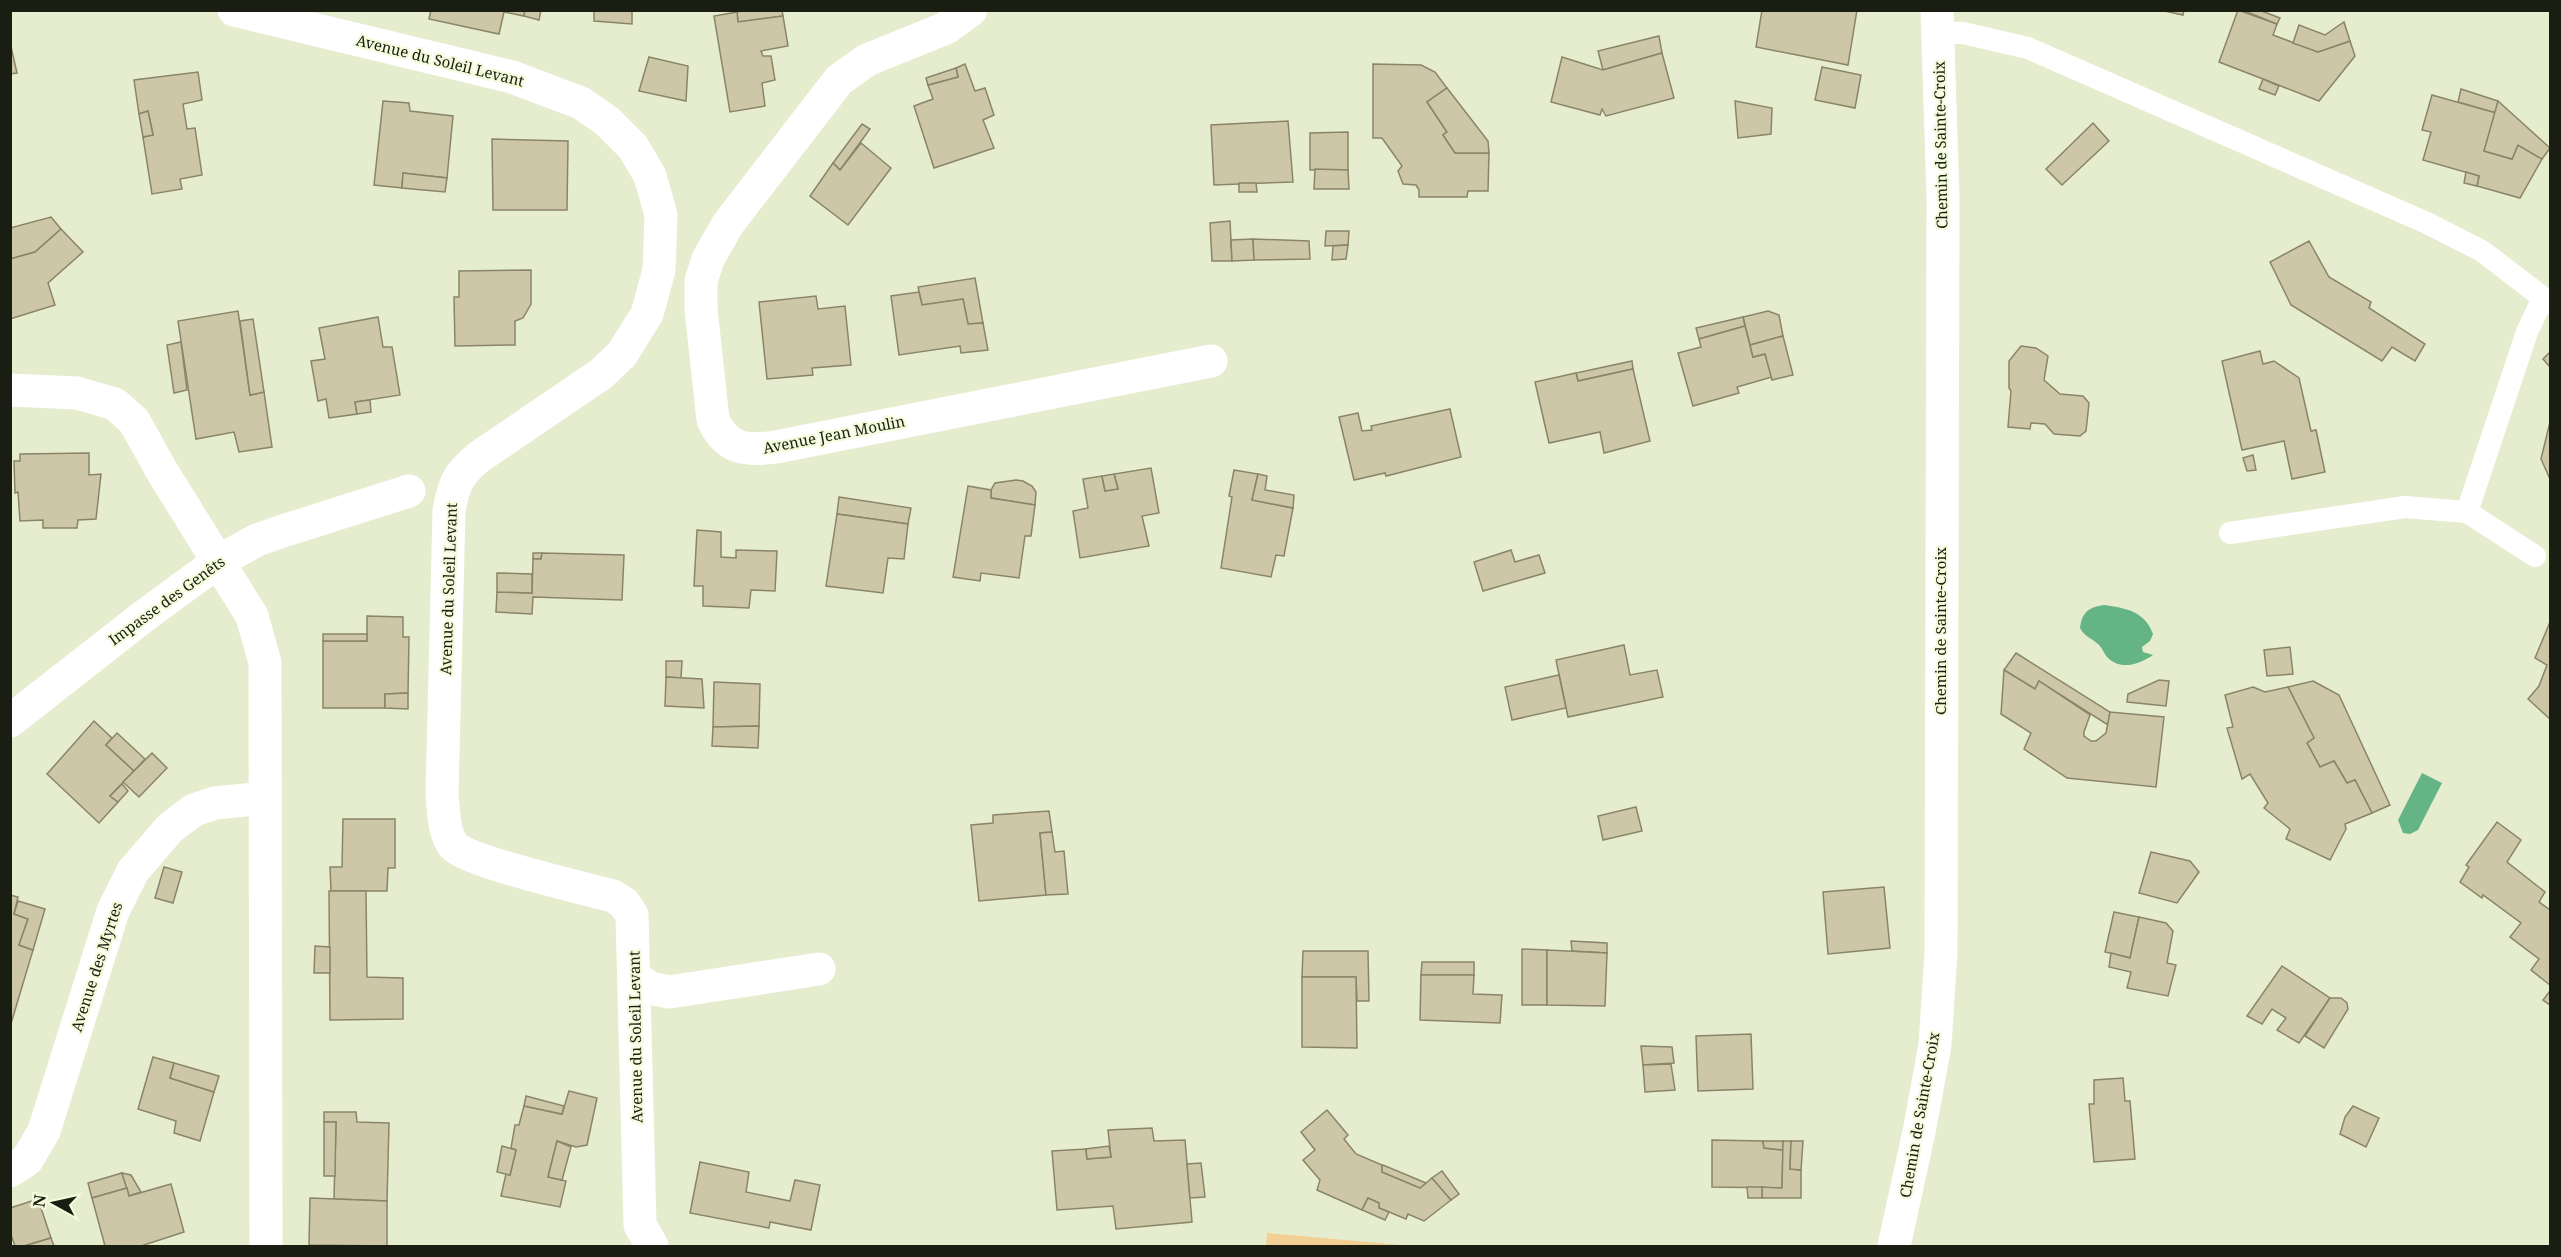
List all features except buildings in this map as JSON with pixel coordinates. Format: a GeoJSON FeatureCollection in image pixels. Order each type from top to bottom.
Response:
{"type":"FeatureCollection","features":[{"type":"Feature","properties":{"kind":"street","name":"Avenue du Soleil Levant"},"geometry":{"type":"LineString","coordinates":[[234,10],[512,77],[581,103],[607,121],[633,147],[650,176],[661,215],[659,270],[647,314],[622,354],[601,374],[480,457],[464,470],[454,485],[449,511],[442,795],[446,830],[454,846],[477,858],[613,896],[624,903],[632,915],[640,1225],[652,1246]]}},
{"type":"Feature","properties":{"kind":"street","name":"Avenue Jean Moulin"},"geometry":{"type":"LineString","coordinates":[[971,10],[946,28],[867,60],[839,80],[728,224],[708,259],[701,281],[701,309],[713,420],[720,435],[735,446],[752,450],[776,447],[1211,361]]}},
{"type":"Feature","properties":{"kind":"street","name":"Chemin de Sainte-Croix"},"geometry":{"type":"LineString","coordinates":[[1894,1246],[1935,1045],[1941,954],[1943,198],[1938,22]]}},
{"type":"Feature","properties":{"kind":"street"},"geometry":{"type":"LineString","coordinates":[[10,390],[77,393],[115,404],[134,421],[163,473],[252,616],[265,663],[266,1246]]}},
{"type":"Feature","properties":{"kind":"street","name":"Impasse des Genêts"},"geometry":{"type":"LineString","coordinates":[[10,721],[144,616],[219,561],[257,540],[409,491]]}},
{"type":"Feature","properties":{"kind":"street","name":"Avenue des Myrtes"},"geometry":{"type":"LineString","coordinates":[[10,1172],[27,1160],[44,1131],[113,911],[133,872],[170,828],[194,810],[215,803],[265,798]]}},
{"type":"Feature","properties":{"kind":"street"},"geometry":{"type":"LineString","coordinates":[[635,977],[650,988],[669,992],[819,969]]}},
{"type":"Feature","properties":{"kind":"lane"},"geometry":{"type":"LineString","coordinates":[[1938,22],[1964,33],[2028,48],[2427,223],[2482,251],[2547,300],[2527,332],[2467,512]]}},
{"type":"Feature","properties":{"kind":"lane"},"geometry":{"type":"LineString","coordinates":[[2230,533],[2405,507],[2467,512],[2535,556]]}},
{"type":"Feature","properties":{"kind":"shaded area"},"geometry":{"type":"Polygon","coordinates":[[[2104,605],[2127,609],[2145,620],[2153,634],[2150,641],[2142,647],[2143,652],[2153,655],[2132,665],[2120,665],[2107,657],[2100,646],[2080,628],[2082,618],[2087,611],[2104,605]]]}},
{"type":"Feature","properties":{"kind":"shaded area"},"geometry":{"type":"Polygon","coordinates":[[[2422,773],[2442,783],[2418,830],[2410,834],[2403,833],[2398,820],[2422,773]]]}},
{"type":"Feature","properties":{"kind":"shaded area"},"geometry":{"type":"Polygon","coordinates":[[[1267,1233],[1412,1246],[1266,1246],[1267,1233]]]}}]}
